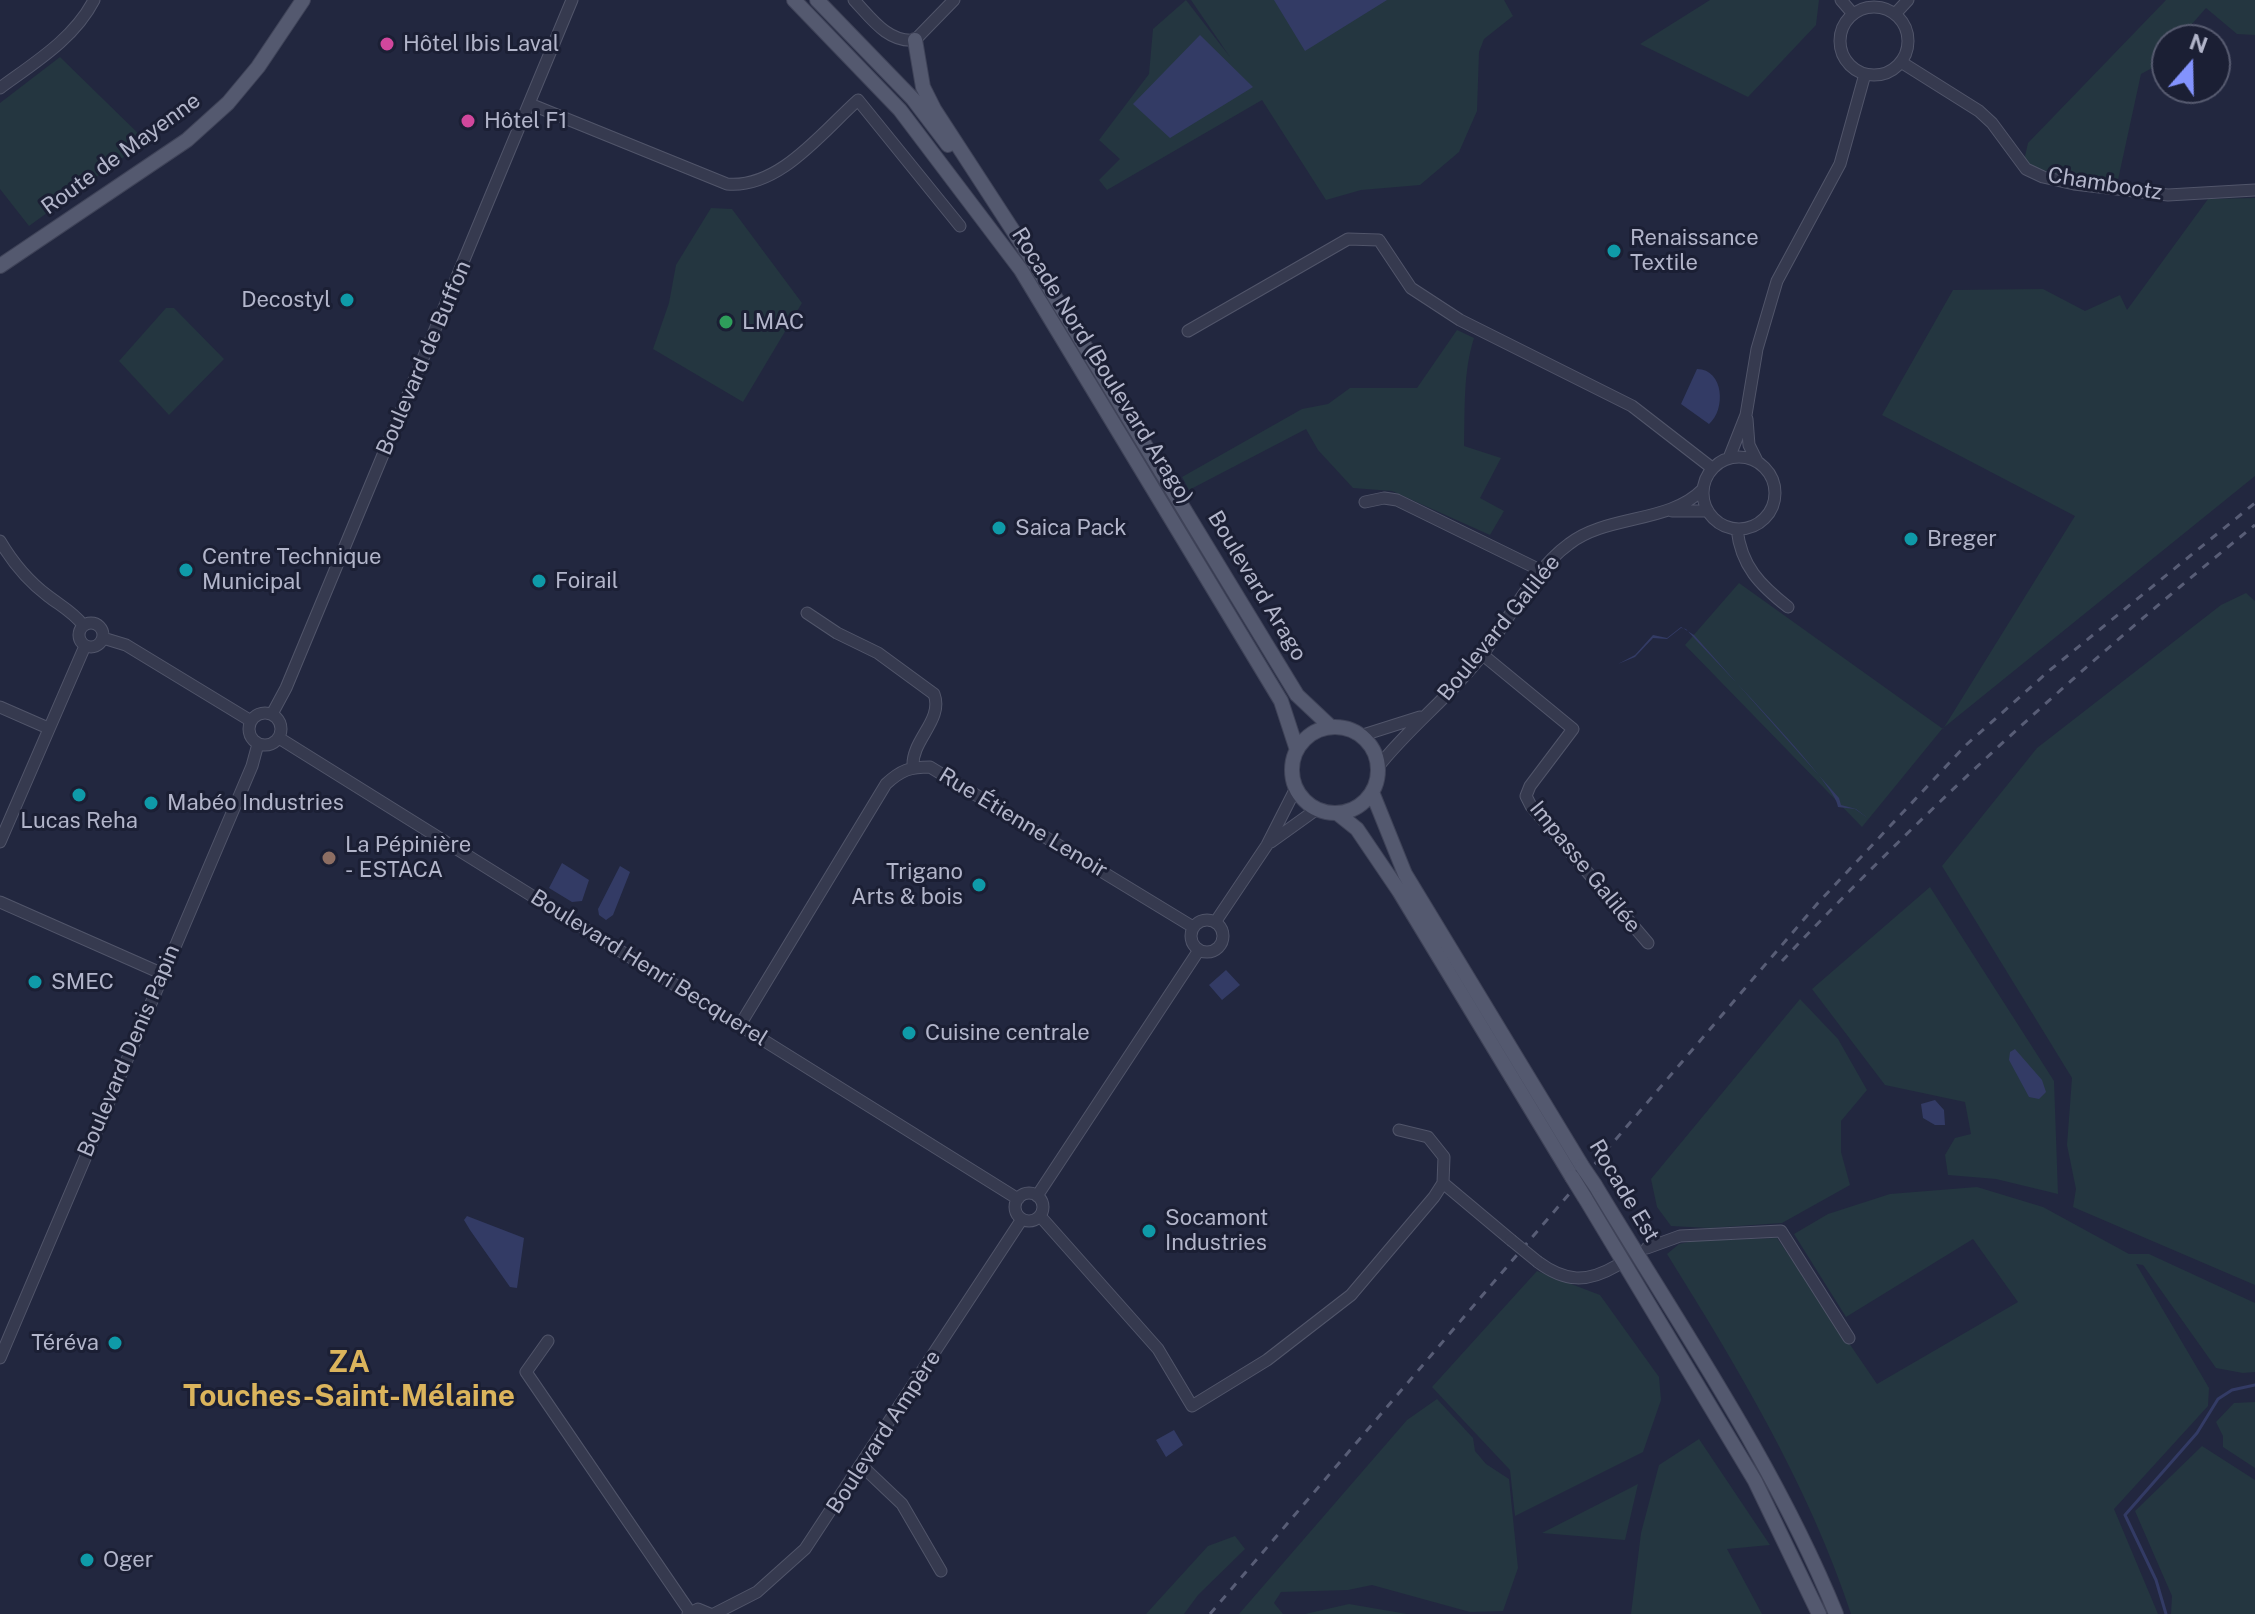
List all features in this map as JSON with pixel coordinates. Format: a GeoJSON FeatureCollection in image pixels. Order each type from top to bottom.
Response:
{"type":"FeatureCollection","features":[{"type":"Feature","properties":{"kind":"main road","name":"Route de Mayenne"},"geometry":{"type":"LineString","coordinates":[[258,67],[295,0]]}},
{"type":"Feature","properties":{"kind":"main road","name":"Route de Mayenne"},"geometry":{"type":"LineString","coordinates":[[0,266],[187,140],[228,103],[258,67],[303,0]]}},
{"type":"Feature","properties":{"kind":"main road","name":"Rocade Nord (Boulevard Arago)"},"geometry":{"type":"LineString","coordinates":[[794,0],[900,110],[1021,270],[1281,701],[1297,750]]}},
{"type":"Feature","properties":{"kind":"main road"},"geometry":{"type":"LineString","coordinates":[[817,0],[913,99],[1003,215]]}},
{"type":"Feature","properties":{"kind":"main road"},"geometry":{"type":"LineString","coordinates":[[915,40],[923,87],[1003,215]]}},
{"type":"Feature","properties":{"kind":"main road","name":"Boulevard Arago"},"geometry":{"type":"LineString","coordinates":[[1003,215],[1297,695],[1331,727]]}},
{"type":"Feature","properties":{"kind":"main road"},"geometry":{"type":"LineString","coordinates":[[1331,727],[1360,736],[1373,749],[1378,767],[1372,792],[1351,810],[1337,813],[1317,809],[1296,788],[1292,762],[1306,738],[1331,727]]}},
{"type":"Feature","properties":{"kind":"main road","name":"Rocade Est"},"geometry":{"type":"LineString","coordinates":[[1372,792],[1405,874],[1577,1172],[1585,1198],[1755,1481],[1819,1614]]}},
{"type":"Feature","properties":{"kind":"main road"},"geometry":{"type":"LineString","coordinates":[[1337,813],[1357,829],[1399,891],[1577,1172]]}},
{"type":"Feature","properties":{"kind":"main road","name":"Rocade Est"},"geometry":{"type":"LineString","coordinates":[[1577,1172],[1595,1185],[1770,1475],[1815,1562],[1836,1614]]}},
{"type":"Feature","properties":{"kind":"street"},"geometry":{"type":"LineString","coordinates":[[0,88],[55,47],[78,24],[94,0]]}},
{"type":"Feature","properties":{"kind":"street","name":"Boulevard de Buffon"},"geometry":{"type":"LineString","coordinates":[[272,714],[286,688],[572,0]]}},
{"type":"Feature","properties":{"kind":"street"},"geometry":{"type":"LineString","coordinates":[[854,0],[883,30],[897,39],[915,40],[954,0]]}},
{"type":"Feature","properties":{"kind":"street"},"geometry":{"type":"LineString","coordinates":[[1841,0],[1853,14]]}},
{"type":"Feature","properties":{"kind":"street"},"geometry":{"type":"LineString","coordinates":[[1895,14],[1908,0]]}},
{"type":"Feature","properties":{"kind":"street"},"geometry":{"type":"LineString","coordinates":[[1874,7],[1895,14],[1907,32],[1906,53],[1901,62],[1878,75],[1865,74],[1847,62],[1842,53],[1841,31],[1853,14],[1874,7]]}},
{"type":"Feature","properties":{"kind":"street","name":"Chambootz"},"geometry":{"type":"LineString","coordinates":[[1901,62],[1979,111],[2026,169],[2043,177],[2074,184],[2168,195],[2255,190]]}},
{"type":"Feature","properties":{"kind":"street"},"geometry":{"type":"LineString","coordinates":[[1729,458],[1746,415],[1757,349],[1777,281],[1840,164],[1865,74]]}},
{"type":"Feature","properties":{"kind":"street"},"geometry":{"type":"LineString","coordinates":[[530,104],[727,184],[744,186],[773,174],[858,100],[960,226]]}},
{"type":"Feature","properties":{"kind":"street"},"geometry":{"type":"LineString","coordinates":[[1188,331],[1348,239],[1379,240],[1411,288],[1460,320],[1632,406],[1712,468]]}},
{"type":"Feature","properties":{"kind":"street"},"geometry":{"type":"LineString","coordinates":[[1746,415],[1749,445],[1757,461],[1770,473],[1774,484],[1773,506],[1759,523],[1737,529],[1716,520],[1708,511],[1703,489],[1712,468],[1729,458],[1757,461]]}},
{"type":"Feature","properties":{"kind":"street","name":"Boulevard Galilée"},"geometry":{"type":"LineString","coordinates":[[1378,767],[1483,655],[1542,571],[1568,544],[1600,525],[1663,511],[1693,499],[1703,489]]}},
{"type":"Feature","properties":{"kind":"street"},"geometry":{"type":"LineString","coordinates":[[1365,502],[1384,498],[1397,500],[1542,571]]}},
{"type":"Feature","properties":{"kind":"street","name":"Boulevard Galilée"},"geometry":{"type":"LineString","coordinates":[[1663,511],[1708,511]]}},
{"type":"Feature","properties":{"kind":"street"},"geometry":{"type":"LineString","coordinates":[[1737,529],[1739,549],[1759,584],[1788,607]]}},
{"type":"Feature","properties":{"kind":"street"},"geometry":{"type":"LineString","coordinates":[[0,541],[20,570],[48,596],[75,614],[83,625]]}},
{"type":"Feature","properties":{"kind":"street"},"geometry":{"type":"LineString","coordinates":[[807,613],[837,633],[878,653],[934,694],[936,711],[916,751],[913,767]]}},
{"type":"Feature","properties":{"kind":"street"},"geometry":{"type":"LineString","coordinates":[[83,625],[98,625],[103,638]]}},
{"type":"Feature","properties":{"kind":"street"},"geometry":{"type":"LineString","coordinates":[[83,625],[78,636],[85,646]]}},
{"type":"Feature","properties":{"kind":"street"},"geometry":{"type":"LineString","coordinates":[[103,638],[126,645],[251,721]]}},
{"type":"Feature","properties":{"kind":"street"},"geometry":{"type":"LineString","coordinates":[[85,646],[96,646],[103,638]]}},
{"type":"Feature","properties":{"kind":"street"},"geometry":{"type":"LineString","coordinates":[[0,842],[85,646]]}},
{"type":"Feature","properties":{"kind":"street","name":"Impasse Galilée"},"geometry":{"type":"LineString","coordinates":[[1483,655],[1573,729],[1530,786],[1526,796],[1531,806],[1648,943]]}},
{"type":"Feature","properties":{"kind":"street"},"geometry":{"type":"LineString","coordinates":[[0,707],[48,728]]}},
{"type":"Feature","properties":{"kind":"street"},"geometry":{"type":"LineString","coordinates":[[263,713],[272,714],[282,727],[279,738],[272,744],[258,744],[249,731],[251,721],[263,713]]}},
{"type":"Feature","properties":{"kind":"street","name":"Boulevard Galilée"},"geometry":{"type":"LineString","coordinates":[[1360,736],[1425,715]]}},
{"type":"Feature","properties":{"kind":"street","name":"Boulevard Henri Becquerel"},"geometry":{"type":"LineString","coordinates":[[279,738],[1018,1199]]}},
{"type":"Feature","properties":{"kind":"street","name":"Boulevard Denis Papin"},"geometry":{"type":"LineString","coordinates":[[0,1358],[252,766],[258,744]]}},
{"type":"Feature","properties":{"kind":"street","name":"Rue Étienne Lenoir"},"geometry":{"type":"LineString","coordinates":[[740,1025],[886,784],[900,771],[913,767],[930,767],[1193,927]]}},
{"type":"Feature","properties":{"kind":"street"},"geometry":{"type":"LineString","coordinates":[[1216,921],[1267,845],[1296,788]]}},
{"type":"Feature","properties":{"kind":"street"},"geometry":{"type":"LineString","coordinates":[[1267,845],[1317,809]]}},
{"type":"Feature","properties":{"kind":"street"},"geometry":{"type":"LineString","coordinates":[[0,902],[163,974]]}},
{"type":"Feature","properties":{"kind":"street"},"geometry":{"type":"LineString","coordinates":[[1206,919],[1216,921],[1222,929],[1222,943],[1209,952],[1199,950],[1192,942],[1193,927],[1206,919]]}},
{"type":"Feature","properties":{"kind":"street"},"geometry":{"type":"LineString","coordinates":[[1037,1196],[1199,950]]}},
{"type":"Feature","properties":{"kind":"street"},"geometry":{"type":"LineString","coordinates":[[1040,1216],[1158,1349],[1192,1406],[1267,1360],[1351,1295],[1389,1254],[1443,1183],[1444,1157],[1438,1145],[1428,1137],[1399,1130]]}},
{"type":"Feature","properties":{"kind":"street"},"geometry":{"type":"LineString","coordinates":[[1443,1183],[1556,1274],[1581,1280],[1595,1279],[1616,1266]]}},
{"type":"Feature","properties":{"kind":"street"},"geometry":{"type":"LineString","coordinates":[[1024,1194],[1037,1196],[1043,1207],[1040,1216],[1033,1220],[1022,1219],[1015,1208],[1018,1199],[1024,1194]]}},
{"type":"Feature","properties":{"kind":"street","name":"Boulevard Ampère"},"geometry":{"type":"LineString","coordinates":[[712,1614],[757,1592],[786,1569],[826,1522],[1022,1219]]}},
{"type":"Feature","properties":{"kind":"street"},"geometry":{"type":"LineString","coordinates":[[1647,1248],[1680,1236],[1781,1231],[1849,1338]]}},
{"type":"Feature","properties":{"kind":"street"},"geometry":{"type":"LineString","coordinates":[[548,1341],[526,1372],[689,1613],[698,1609],[712,1614]]}},
{"type":"Feature","properties":{"kind":"street"},"geometry":{"type":"LineString","coordinates":[[862,1466],[902,1504],[941,1571]]}},
{"type":"Feature","properties":{"kind":"shaded area"},"geometry":{"type":"Polygon","coordinates":[[[1186,0],[1230,57],[1191,0],[1504,0],[1513,16],[1484,39],[1479,52],[1477,111],[1459,152],[1420,185],[1361,190],[1326,200],[1262,100],[1107,190],[1099,180],[1120,159],[1099,140],[1149,74],[1153,29],[1186,0]]]}},
{"type":"Feature","properties":{"kind":"shaded area"},"geometry":{"type":"Polygon","coordinates":[[[1710,0],[1819,0],[1816,25],[1748,97],[1640,44],[1710,0]]]}},
{"type":"Feature","properties":{"kind":"shaded area"},"geometry":{"type":"Polygon","coordinates":[[[2166,0],[2255,0],[2255,35],[2237,34],[2231,29],[2231,24],[2225,24],[2206,8],[2192,24],[2151,24],[2151,69],[2141,74],[2116,189],[2023,165],[2028,143],[2166,0]]]}},
{"type":"Feature","properties":{"kind":"shaded area"},"geometry":{"type":"Polygon","coordinates":[[[60,57],[146,141],[29,226],[0,189],[0,103],[60,57]]]}},
{"type":"Feature","properties":{"kind":"shaded area"},"geometry":{"type":"Polygon","coordinates":[[[2255,198],[2255,476],[1944,727],[2075,516],[1882,415],[1953,290],[2043,289],[2085,311],[2120,295],[2127,310],[2208,199],[2255,198]]]}},
{"type":"Feature","properties":{"kind":"shaded area","name":"LMAC"},"geometry":{"type":"Polygon","coordinates":[[[711,208],[732,209],[802,303],[743,402],[653,349],[669,303],[676,265],[711,208]]]}},
{"type":"Feature","properties":{"kind":"shaded area"},"geometry":{"type":"Polygon","coordinates":[[[166,308],[174,308],[224,359],[169,415],[119,361],[166,308]]]}},
{"type":"Feature","properties":{"kind":"shaded area"},"geometry":{"type":"Polygon","coordinates":[[[1457,330],[1474,338],[1466,377],[1464,446],[1501,458],[1480,498],[1504,511],[1490,535],[1392,491],[1353,488],[1318,450],[1306,429],[1189,490],[1182,477],[1302,409],[1328,404],[1350,388],[1417,388],[1457,330]]]}},
{"type":"Feature","properties":{"kind":"shaded area"},"geometry":{"type":"Polygon","coordinates":[[[1739,583],[1942,729],[1862,827],[1685,645],[1739,583]]]}},
{"type":"Feature","properties":{"kind":"shaded area"},"geometry":{"type":"Polygon","coordinates":[[[2246,593],[2255,601],[2255,1285],[2073,1207],[2076,1189],[2067,1145],[2072,1078],[1942,866],[2037,748],[2221,605],[2246,593]]]}},
{"type":"Feature","properties":{"kind":"shaded area"},"geometry":{"type":"Polygon","coordinates":[[[1930,887],[2054,1081],[2058,1194],[1996,1179],[1948,1175],[1945,1155],[1955,1138],[1971,1134],[1965,1102],[1885,1085],[1812,989],[1930,887]]]}},
{"type":"Feature","properties":{"kind":"shaded area"},"geometry":{"type":"Polygon","coordinates":[[[1800,999],[1838,1039],[1867,1090],[1841,1121],[1841,1152],[1850,1185],[1782,1223],[1710,1228],[1671,1226],[1657,1207],[1651,1179],[1800,999]]]}},
{"type":"Feature","properties":{"kind":"shaded area"},"geometry":{"type":"Polygon","coordinates":[[[1977,1187],[2043,1207],[2129,1254],[2149,1254],[2255,1303],[2255,1372],[2216,1368],[2143,1265],[2136,1264],[2209,1388],[2208,1406],[2114,1509],[2158,1614],[1851,1614],[1815,1520],[1770,1429],[1667,1254],[1679,1244],[1693,1241],[1777,1238],[1877,1384],[2018,1302],[1973,1239],[1846,1317],[1794,1234],[1828,1214],[1890,1194],[1977,1187]]]}},
{"type":"Feature","properties":{"kind":"shaded area"},"geometry":{"type":"Polygon","coordinates":[[[1537,1271],[1600,1295],[1659,1377],[1661,1400],[1643,1452],[1515,1516],[1510,1470],[1432,1387],[1537,1271]]]}},
{"type":"Feature","properties":{"kind":"shaded area"},"geometry":{"type":"Polygon","coordinates":[[[1437,1399],[1473,1438],[1475,1451],[1486,1464],[1509,1479],[1518,1568],[1503,1611],[1470,1612],[1372,1585],[1348,1590],[1281,1592],[1274,1603],[1283,1614],[1239,1614],[1407,1420],[1437,1399]]]}},
{"type":"Feature","properties":{"kind":"shaded area"},"geometry":{"type":"Polygon","coordinates":[[[2255,1402],[2255,1468],[2223,1447],[2223,1436],[2216,1422],[2234,1403],[2255,1402]]]}},
{"type":"Feature","properties":{"kind":"shaded area"},"geometry":{"type":"Polygon","coordinates":[[[1699,1439],[1770,1545],[1727,1549],[1762,1614],[1631,1614],[1641,1533],[1659,1465],[1699,1439]]]}},
{"type":"Feature","properties":{"kind":"shaded area"},"geometry":{"type":"Polygon","coordinates":[[[2202,1446],[2255,1480],[2255,1614],[2171,1614],[2172,1596],[2135,1511],[2202,1446]]]}},
{"type":"Feature","properties":{"kind":"shaded area"},"geometry":{"type":"Polygon","coordinates":[[[1638,1484],[1625,1540],[1542,1533],[1638,1484]]]}},
{"type":"Feature","properties":{"kind":"shaded area"},"geometry":{"type":"Polygon","coordinates":[[[1235,1536],[1245,1549],[1198,1595],[1184,1614],[1146,1614],[1208,1546],[1235,1536]]]}},
{"type":"Feature","properties":{"kind":"shaded area"},"geometry":{"type":"Polygon","coordinates":[[[1349,1604],[1407,1614],[1305,1614],[1349,1604]]]}},
{"type":"Feature","properties":{"kind":"water"},"geometry":{"type":"Polygon","coordinates":[[[1274,0],[1387,0],[1305,51],[1274,0]]]}},
{"type":"Feature","properties":{"kind":"water"},"geometry":{"type":"Polygon","coordinates":[[[1200,35],[1253,87],[1170,138],[1133,104],[1200,35]]]}},
{"type":"Feature","properties":{"kind":"water"},"geometry":{"type":"Polygon","coordinates":[[[1697,369],[1713,376],[1720,391],[1718,410],[1709,424],[1681,404],[1697,369]]]}},
{"type":"Feature","properties":{"kind":"water"},"geometry":{"type":"Polygon","coordinates":[[[1681,627],[1667,639],[1653,638],[1635,657],[1618,664],[1635,655],[1653,635],[1667,638],[1681,627]]]}},
{"type":"Feature","properties":{"kind":"water"},"geometry":{"type":"Polygon","coordinates":[[[1688,631],[1694,635],[1737,683],[1699,643],[1688,631]]]}},
{"type":"Feature","properties":{"kind":"water"},"geometry":{"type":"Polygon","coordinates":[[[1737,683],[1796,748],[1819,775],[1737,683]]]}},
{"type":"Feature","properties":{"kind":"water"},"geometry":{"type":"Polygon","coordinates":[[[1819,775],[1839,798],[1841,805],[1856,809],[1869,819],[1855,809],[1838,807],[1819,775]]]}},
{"type":"Feature","properties":{"kind":"water"},"geometry":{"type":"Polygon","coordinates":[[[562,863],[589,880],[582,901],[572,902],[549,888],[562,863]]]}},
{"type":"Feature","properties":{"kind":"water"},"geometry":{"type":"Polygon","coordinates":[[[620,866],[630,872],[613,915],[606,920],[599,915],[598,909],[620,866]]]}},
{"type":"Feature","properties":{"kind":"water"},"geometry":{"type":"Polygon","coordinates":[[[1226,970],[1240,985],[1222,1000],[1209,985],[1226,970]]]}},
{"type":"Feature","properties":{"kind":"water"},"geometry":{"type":"Polygon","coordinates":[[[2015,1049],[2042,1080],[2046,1092],[2039,1099],[2029,1097],[2009,1060],[2010,1052],[2015,1049]]]}},
{"type":"Feature","properties":{"kind":"water"},"geometry":{"type":"Polygon","coordinates":[[[1935,1100],[1944,1110],[1945,1125],[1935,1125],[1923,1118],[1921,1104],[1935,1100]]]}},
{"type":"Feature","properties":{"kind":"water"},"geometry":{"type":"Polygon","coordinates":[[[467,1216],[524,1238],[517,1288],[510,1287],[470,1230],[464,1220],[467,1216]]]}},
{"type":"Feature","properties":{"kind":"water"},"geometry":{"type":"Polygon","coordinates":[[[1174,1430],[1183,1445],[1166,1457],[1156,1440],[1174,1430]]]}},
{"type":"Feature","properties":{"kind":"waterway"},"geometry":{"type":"LineString","coordinates":[[2166,1614],[2156,1580],[2125,1515],[2197,1433],[2218,1399],[2232,1390],[2255,1385]]}},
{"type":"Feature","properties":{"kind":"railway"},"geometry":{"type":"LineString","coordinates":[[1210,1614],[1817,904],[1966,745],[2050,670],[2255,503]]}},
{"type":"Feature","properties":{"kind":"railway"},"geometry":{"type":"LineString","coordinates":[[1782,961],[1895,846],[2011,735],[2131,628],[2255,525]]}},
{"type":"Feature","properties":{"kind":"place","name":"Hôtel Ibis Laval"},"geometry":{"type":"Point","coordinates":[387,44]}},
{"type":"Feature","properties":{"kind":"place","name":"Hôtel F1"},"geometry":{"type":"Point","coordinates":[468,121]}},
{"type":"Feature","properties":{"kind":"place","name":"Renaissance Textile"},"geometry":{"type":"Point","coordinates":[1614,251]}},
{"type":"Feature","properties":{"kind":"place","name":"Decostyl"},"geometry":{"type":"Point","coordinates":[347,300]}},
{"type":"Feature","properties":{"kind":"place","name":"LMAC"},"geometry":{"type":"Point","coordinates":[726,322]}},
{"type":"Feature","properties":{"kind":"place","name":"Saica Pack"},"geometry":{"type":"Point","coordinates":[999,528]}},
{"type":"Feature","properties":{"kind":"place","name":"Breger"},"geometry":{"type":"Point","coordinates":[1911,539]}},
{"type":"Feature","properties":{"kind":"place","name":"Centre Technique Municipal"},"geometry":{"type":"Point","coordinates":[186,570]}},
{"type":"Feature","properties":{"kind":"place","name":"Foirail"},"geometry":{"type":"Point","coordinates":[539,581]}},
{"type":"Feature","properties":{"kind":"place","name":"Lucas Reha"},"geometry":{"type":"Point","coordinates":[79,795]}},
{"type":"Feature","properties":{"kind":"place","name":"Mabéo Industries"},"geometry":{"type":"Point","coordinates":[151,803]}},
{"type":"Feature","properties":{"kind":"place","name":"La Pépinière - ESTACA"},"geometry":{"type":"Point","coordinates":[329,858]}},
{"type":"Feature","properties":{"kind":"place","name":"Trigano Arts & bois"},"geometry":{"type":"Point","coordinates":[979,885]}},
{"type":"Feature","properties":{"kind":"place","name":"SMEC"},"geometry":{"type":"Point","coordinates":[35,982]}},
{"type":"Feature","properties":{"kind":"place","name":"Cuisine centrale"},"geometry":{"type":"Point","coordinates":[909,1033]}},
{"type":"Feature","properties":{"kind":"place","name":"Socamont Industries"},"geometry":{"type":"Point","coordinates":[1149,1231]}},
{"type":"Feature","properties":{"kind":"place","name":"Téréva"},"geometry":{"type":"Point","coordinates":[115,1343]}},
{"type":"Feature","properties":{"kind":"place","name":"Oger"},"geometry":{"type":"Point","coordinates":[87,1560]}},
{"type":"Feature","properties":{"kind":"district","name":"ZA Touches-Saint-Mélaine"},"geometry":{"type":"Point","coordinates":[349,1380]}}]}
